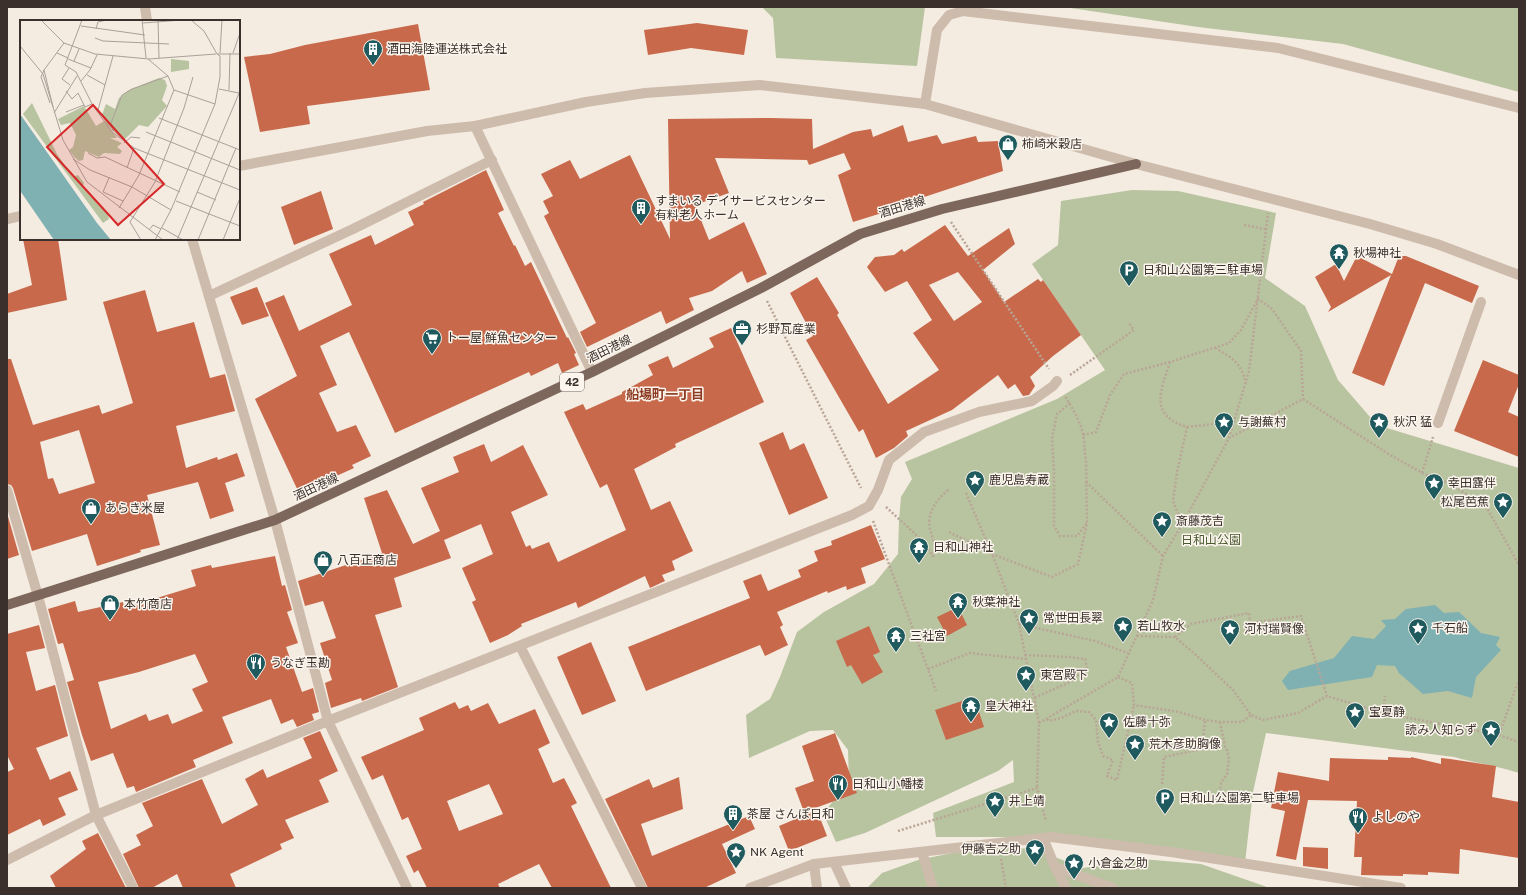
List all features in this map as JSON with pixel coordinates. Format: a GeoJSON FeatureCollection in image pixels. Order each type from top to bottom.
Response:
{"type":"FeatureCollection","features":[{"type":"Feature","properties":{"kind":"main road","name":"酒田港線"},"geometry":{"type":"LineString","coordinates":[[7,605],[275,520],[592,372],[761,288],[860,234],[942,209],[1136,164]]}},
{"type":"Feature","properties":{"kind":"street"},"geometry":{"type":"LineString","coordinates":[[145,7],[147,20]]}},
{"type":"Feature","properties":{"kind":"street"},"geometry":{"type":"LineString","coordinates":[[925,104],[937,30],[949,15],[963,11],[1278,48],[1519,108]]}},
{"type":"Feature","properties":{"kind":"street"},"geometry":{"type":"LineString","coordinates":[[240,166],[428,131],[476,126],[586,102],[645,93],[760,85],[925,104],[1136,164],[1370,224],[1437,244],[1519,275]]}},
{"type":"Feature","properties":{"kind":"street"},"geometry":{"type":"LineString","coordinates":[[476,126],[592,372]]}},
{"type":"Feature","properties":{"kind":"street"},"geometry":{"type":"LineString","coordinates":[[209,296],[354,228],[492,160]]}},
{"type":"Feature","properties":{"kind":"street"},"geometry":{"type":"LineString","coordinates":[[7,219],[20,216]]}},
{"type":"Feature","properties":{"kind":"street"},"geometry":{"type":"LineString","coordinates":[[192,240],[275,520],[328,721],[407,888]]}},
{"type":"Feature","properties":{"kind":"street"},"geometry":{"type":"LineString","coordinates":[[1438,423],[1481,302]]}},
{"type":"Feature","properties":{"kind":"street"},"geometry":{"type":"LineString","coordinates":[[7,860],[96,815],[328,721],[852,515],[869,506],[878,490],[889,460],[924,432],[979,412],[1032,400],[1058,382]]}},
{"type":"Feature","properties":{"kind":"street"},"geometry":{"type":"LineString","coordinates":[[7,490],[38,596],[96,815],[133,888]]}},
{"type":"Feature","properties":{"kind":"street"},"geometry":{"type":"LineString","coordinates":[[520,646],[642,888]]}},
{"type":"Feature","properties":{"kind":"street"},"geometry":{"type":"LineString","coordinates":[[1047,838],[1055,867],[1066,888]]}},
{"type":"Feature","properties":{"kind":"street"},"geometry":{"type":"LineString","coordinates":[[750,888],[814,864],[1047,838],[1171,852],[1401,888]]}},
{"type":"Feature","properties":{"kind":"street"},"geometry":{"type":"LineString","coordinates":[[922,852],[933,888]]}},
{"type":"Feature","properties":{"kind":"street"},"geometry":{"type":"LineString","coordinates":[[834,862],[846,888]]}},
{"type":"Feature","properties":{"kind":"street"},"geometry":{"type":"LineString","coordinates":[[814,864],[817,888]]}},
{"type":"Feature","properties":{"kind":"street"},"geometry":{"type":"LineString","coordinates":[[1055,867],[1113,888]]}},
{"type":"Feature","properties":{"kind":"path"},"geometry":{"type":"LineString","coordinates":[[1039,723],[1118,677],[1153,600],[1164,556],[1229,438],[1246,384],[1269,206]]}},
{"type":"Feature","properties":{"kind":"path"},"geometry":{"type":"LineString","coordinates":[[942,209],[1058,382],[1074,411],[1083,435],[1087,523],[1078,564],[1052,577],[992,554],[949,532]]}},
{"type":"Feature","properties":{"kind":"path"},"geometry":{"type":"LineString","coordinates":[[1244,225],[1265,229]]}},
{"type":"Feature","properties":{"kind":"path"},"geometry":{"type":"LineString","coordinates":[[761,288],[869,506],[936,691]]}},
{"type":"Feature","properties":{"kind":"path"},"geometry":{"type":"LineString","coordinates":[[1083,435],[1096,432],[1110,395],[1124,374],[1170,362],[1229,343],[1241,330],[1258,299]]}},
{"type":"Feature","properties":{"kind":"path"},"geometry":{"type":"LineString","coordinates":[[1258,299],[1272,309],[1301,351],[1303,399]]}},
{"type":"Feature","properties":{"kind":"path"},"geometry":{"type":"LineString","coordinates":[[1058,382],[1134,330],[1128,322]]}},
{"type":"Feature","properties":{"kind":"path"},"geometry":{"type":"LineString","coordinates":[[1215,348],[1231,357],[1239,366],[1243,371],[1246,384]]}},
{"type":"Feature","properties":{"kind":"path"},"geometry":{"type":"LineString","coordinates":[[1170,362],[1159,395],[1161,406],[1167,416],[1175,423],[1187,427],[1226,422],[1230,424],[1229,438]]}},
{"type":"Feature","properties":{"kind":"path"},"geometry":{"type":"LineString","coordinates":[[1229,438],[1303,399]]}},
{"type":"Feature","properties":{"kind":"path"},"geometry":{"type":"LineString","coordinates":[[1303,399],[1387,454],[1422,473],[1451,484],[1487,508],[1519,565]]}},
{"type":"Feature","properties":{"kind":"path"},"geometry":{"type":"LineString","coordinates":[[1070,403],[1057,414],[1052,438],[1054,526],[1060,536],[1077,536],[1087,523]]}},
{"type":"Feature","properties":{"kind":"path"},"geometry":{"type":"LineString","coordinates":[[1422,473],[1438,423]]}},
{"type":"Feature","properties":{"kind":"path"},"geometry":{"type":"LineString","coordinates":[[1182,525],[1173,501],[1177,472],[1187,427]]}},
{"type":"Feature","properties":{"kind":"path"},"geometry":{"type":"LineString","coordinates":[[1086,482],[1164,556]]}},
{"type":"Feature","properties":{"kind":"path"},"geometry":{"type":"LineString","coordinates":[[881,503],[925,543],[933,556],[935,547],[929,527],[930,514],[942,494],[950,489]]}},
{"type":"Feature","properties":{"kind":"path"},"geometry":{"type":"LineString","coordinates":[[966,493],[992,554],[1018,624],[1039,723],[1037,788],[1047,838]]}},
{"type":"Feature","properties":{"kind":"path"},"geometry":{"type":"LineString","coordinates":[[1175,637],[1191,624],[1249,613],[1250,623],[1301,616],[1327,696]]}},
{"type":"Feature","properties":{"kind":"path"},"geometry":{"type":"LineString","coordinates":[[1018,624],[1095,641],[1128,653]]}},
{"type":"Feature","properties":{"kind":"path"},"geometry":{"type":"LineString","coordinates":[[1137,636],[1175,637],[1233,690],[1251,715],[1263,720],[1298,713],[1327,696],[1383,713],[1499,735],[1519,742]]}},
{"type":"Feature","properties":{"kind":"path"},"geometry":{"type":"LineString","coordinates":[[928,670],[970,653],[1026,659]]}},
{"type":"Feature","properties":{"kind":"path"},"geometry":{"type":"LineString","coordinates":[[1025,655],[1085,659],[1087,664],[1087,668],[1068,683],[1034,698]]}},
{"type":"Feature","properties":{"kind":"path"},"geometry":{"type":"LineString","coordinates":[[1047,719],[1049,721],[1076,711],[1089,712],[1096,720],[1098,742],[1103,756],[1113,760],[1107,776],[1117,780],[1134,705],[1132,683],[1118,677]]}},
{"type":"Feature","properties":{"kind":"path"},"geometry":{"type":"LineString","coordinates":[[1499,735],[1519,679]]}},
{"type":"Feature","properties":{"kind":"path"},"geometry":{"type":"LineString","coordinates":[[1383,713],[1385,696]]}},
{"type":"Feature","properties":{"kind":"path"},"geometry":{"type":"LineString","coordinates":[[1134,705],[1179,712],[1205,720],[1220,722],[1242,722],[1251,715]]}},
{"type":"Feature","properties":{"kind":"path"},"geometry":{"type":"LineString","coordinates":[[1162,784],[1164,757],[1202,749],[1205,720]]}},
{"type":"Feature","properties":{"kind":"path"},"geometry":{"type":"LineString","coordinates":[[1220,722],[1224,747],[1228,750],[1229,759],[1227,774],[1225,780],[1221,783],[1220,789]]}},
{"type":"Feature","properties":{"kind":"path"},"geometry":{"type":"LineString","coordinates":[[898,831],[1037,788]]}},
{"type":"Feature","properties":{"kind":"path"},"geometry":{"type":"LineString","coordinates":[[998,843],[1006,888]]}},
{"type":"Feature","properties":{"kind":"green space"},"geometry":{"type":"Polygon","coordinates":[[[762,7],[925,7],[917,66],[776,58],[773,18],[762,7]]]}},
{"type":"Feature","properties":{"kind":"green space"},"geometry":{"type":"Polygon","coordinates":[[[1064,7],[1519,7],[1519,92],[1343,44],[1198,27],[1064,7]]]}},
{"type":"Feature","properties":{"kind":"green space","name":"日和山公園"},"geometry":{"type":"Polygon","coordinates":[[[1132,190],[1178,191],[1276,213],[1265,278],[1305,306],[1338,380],[1377,425],[1519,468],[1519,773],[1454,757],[1266,733],[1253,792],[1245,863],[1073,837],[936,837],[933,813],[1014,782],[1013,760],[998,771],[865,833],[836,842],[823,813],[849,783],[848,750],[833,730],[810,731],[749,758],[746,715],[770,699],[797,632],[824,612],[874,584],[898,554],[901,497],[912,479],[905,462],[1057,399],[1105,370],[1032,264],[1058,245],[1061,201],[1132,190]]]}},
{"type":"Feature","properties":{"kind":"green space"},"geometry":{"type":"Polygon","coordinates":[[[986,846],[1034,849],[1083,868],[1142,859],[1201,864],[1267,887],[1275,888],[867,888],[882,873],[918,860],[986,846]]]}},
{"type":"Feature","properties":{"kind":"water"},"geometry":{"type":"Polygon","coordinates":[[[1435,605],[1444,613],[1459,612],[1481,633],[1500,637],[1496,645],[1501,650],[1476,677],[1472,698],[1448,691],[1423,694],[1399,673],[1395,666],[1377,665],[1372,677],[1288,690],[1282,681],[1290,671],[1334,658],[1352,636],[1374,639],[1386,626],[1381,620],[1395,619],[1406,609],[1435,605]]]}},
{"type":"Feature","properties":{"kind":"building"},"geometry":{"type":"Polygon","coordinates":[[[697,23],[748,30],[744,55],[691,48],[648,55],[644,30],[697,23]]]}},
{"type":"Feature","properties":{"kind":"building"},"geometry":{"type":"Polygon","coordinates":[[[418,24],[430,90],[307,106],[310,124],[260,132],[244,57],[270,54],[305,45],[418,24]]]}},
{"type":"Feature","properties":{"kind":"building"},"geometry":{"type":"Polygon","coordinates":[[[668,119],[812,119],[813,149],[853,132],[871,129],[873,137],[903,125],[908,142],[937,135],[942,144],[976,136],[978,142],[998,141],[1003,171],[897,206],[898,208],[853,222],[838,175],[851,169],[844,153],[809,165],[807,160],[715,158],[729,193],[695,205],[709,240],[744,222],[767,274],[747,283],[742,271],[712,291],[689,298],[694,310],[666,324],[661,311],[587,347],[580,332],[596,323],[544,216],[549,213],[543,201],[553,196],[541,174],[570,160],[580,179],[630,155],[670,239],[668,119]]]}},
{"type":"Feature","properties":{"kind":"building"},"geometry":{"type":"Polygon","coordinates":[[[486,170],[504,210],[498,213],[525,266],[531,262],[567,338],[568,337],[576,353],[574,354],[579,365],[562,373],[558,363],[531,376],[529,372],[395,433],[349,332],[320,346],[337,385],[319,393],[337,432],[356,425],[371,456],[352,465],[354,468],[299,493],[255,399],[297,376],[265,303],[284,295],[299,331],[352,305],[329,254],[371,235],[375,245],[414,225],[408,212],[424,204],[423,202],[486,170]]]}},
{"type":"Feature","properties":{"kind":"building"},"geometry":{"type":"Polygon","coordinates":[[[321,191],[333,229],[294,245],[281,207],[321,191]]]}},
{"type":"Feature","properties":{"kind":"building"},"geometry":{"type":"Polygon","coordinates":[[[945,225],[968,256],[1009,228],[1015,244],[983,270],[1004,302],[1038,279],[1041,282],[1043,280],[1081,335],[1053,356],[1030,377],[1035,386],[1029,395],[1023,396],[1015,384],[1008,389],[998,375],[952,410],[906,431],[908,436],[894,448],[876,458],[863,429],[859,432],[806,340],[813,336],[790,293],[817,277],[839,313],[837,315],[888,404],[939,370],[913,333],[932,320],[907,281],[885,292],[867,267],[875,257],[894,255],[902,249],[904,252],[945,225]],[[958,272],[929,285],[954,321],[982,302],[958,272]]]}},
{"type":"Feature","properties":{"kind":"building"},"geometry":{"type":"Polygon","coordinates":[[[23,240],[58,240],[67,300],[7,313],[7,294],[32,285],[23,240]]]}},
{"type":"Feature","properties":{"kind":"building"},"geometry":{"type":"Polygon","coordinates":[[[1357,256],[1392,274],[1399,256],[1406,256],[1479,286],[1472,303],[1425,283],[1384,386],[1352,373],[1391,275],[1328,312],[1331,307],[1315,277],[1336,264],[1344,281],[1357,256]]]}},
{"type":"Feature","properties":{"kind":"building"},"geometry":{"type":"Polygon","coordinates":[[[257,287],[269,316],[242,325],[230,297],[257,287]]]}},
{"type":"Feature","properties":{"kind":"building"},"geometry":{"type":"Polygon","coordinates":[[[145,290],[157,332],[194,322],[210,378],[225,374],[235,411],[176,426],[186,468],[217,457],[218,460],[237,453],[245,476],[225,483],[234,511],[210,519],[198,482],[147,495],[160,545],[140,550],[141,552],[97,566],[87,534],[32,551],[13,488],[11,485],[7,484],[7,359],[11,359],[33,425],[99,405],[102,414],[133,403],[103,302],[145,290]],[[79,430],[40,442],[48,479],[53,478],[59,494],[95,483],[79,430]]]}},
{"type":"Feature","properties":{"kind":"building"},"geometry":{"type":"Polygon","coordinates":[[[731,328],[764,402],[675,444],[676,447],[634,469],[651,510],[670,501],[693,551],[672,561],[675,570],[662,575],[665,581],[650,588],[645,576],[578,608],[576,602],[521,624],[522,626],[508,635],[490,643],[472,602],[476,600],[462,568],[493,554],[481,524],[444,540],[451,558],[394,578],[402,607],[375,615],[398,687],[362,701],[361,698],[331,708],[325,683],[332,680],[320,643],[336,638],[323,601],[305,606],[298,581],[382,553],[364,498],[387,490],[413,544],[440,531],[421,488],[459,472],[453,457],[484,444],[491,462],[523,445],[548,495],[511,512],[526,547],[530,545],[532,549],[549,542],[558,562],[626,530],[607,484],[600,488],[564,412],[583,404],[586,410],[622,394],[622,392],[653,375],[648,365],[668,356],[673,368],[714,347],[709,338],[731,328]]]}},
{"type":"Feature","properties":{"kind":"building"},"geometry":{"type":"Polygon","coordinates":[[[1483,360],[1519,375],[1519,384],[1508,412],[1519,417],[1519,457],[1454,431],[1483,360]]]}},
{"type":"Feature","properties":{"kind":"building"},"geometry":{"type":"Polygon","coordinates":[[[783,432],[790,450],[804,443],[828,498],[789,515],[759,443],[783,432]]]}},
{"type":"Feature","properties":{"kind":"building"},"geometry":{"type":"Polygon","coordinates":[[[7,513],[19,555],[7,559],[7,513]]]}},
{"type":"Feature","properties":{"kind":"building"},"geometry":{"type":"Polygon","coordinates":[[[871,525],[885,559],[861,568],[866,583],[847,590],[846,586],[828,593],[827,591],[777,612],[783,625],[780,627],[788,645],[765,656],[760,645],[646,691],[628,647],[750,598],[743,581],[761,574],[768,591],[801,577],[798,570],[818,561],[814,551],[832,545],[831,541],[871,525]]]}},
{"type":"Feature","properties":{"kind":"building"},"geometry":{"type":"Polygon","coordinates":[[[275,556],[282,586],[285,585],[292,610],[287,612],[298,643],[286,647],[302,692],[313,688],[319,712],[312,714],[314,720],[297,727],[293,719],[281,724],[271,699],[222,717],[233,743],[193,760],[196,767],[136,792],[134,786],[127,788],[113,753],[91,761],[67,682],[74,680],[63,643],[58,644],[48,609],[75,601],[78,612],[123,602],[124,608],[196,586],[191,570],[211,565],[212,568],[275,556]],[[195,654],[139,672],[98,682],[111,729],[146,714],[149,721],[168,714],[172,724],[203,711],[192,689],[208,682],[195,654]]]}},
{"type":"Feature","properties":{"kind":"building"},"geometry":{"type":"Polygon","coordinates":[[[958,607],[967,625],[947,636],[937,617],[958,607]]]}},
{"type":"Feature","properties":{"kind":"building"},"geometry":{"type":"Polygon","coordinates":[[[39,625],[45,648],[26,652],[36,691],[55,685],[68,736],[36,748],[50,780],[70,771],[78,790],[58,798],[66,815],[43,826],[40,819],[7,835],[7,772],[14,769],[7,755],[7,634],[39,625]]]}},
{"type":"Feature","properties":{"kind":"building"},"geometry":{"type":"Polygon","coordinates":[[[869,626],[880,652],[873,655],[883,672],[862,684],[851,665],[847,667],[836,641],[869,626]]]}},
{"type":"Feature","properties":{"kind":"building"},"geometry":{"type":"Polygon","coordinates":[[[591,642],[616,701],[582,715],[557,657],[591,642]]]}},
{"type":"Feature","properties":{"kind":"building"},"geometry":{"type":"Polygon","coordinates":[[[974,697],[984,727],[946,740],[935,710],[974,697]]]}},
{"type":"Feature","properties":{"kind":"building"},"geometry":{"type":"Polygon","coordinates":[[[455,702],[459,709],[468,705],[471,711],[488,703],[499,724],[535,709],[550,743],[538,749],[553,783],[564,778],[577,803],[571,806],[611,888],[552,888],[539,864],[498,884],[500,888],[427,888],[418,870],[414,873],[406,856],[422,849],[408,817],[402,820],[383,775],[372,780],[361,757],[424,730],[419,718],[455,702]],[[489,784],[447,801],[459,831],[503,814],[489,784]]]}},
{"type":"Feature","properties":{"kind":"building"},"geometry":{"type":"Polygon","coordinates":[[[320,731],[338,771],[319,780],[329,802],[285,820],[294,838],[280,844],[282,849],[230,874],[236,888],[183,888],[177,874],[152,888],[139,888],[123,854],[141,845],[136,835],[153,826],[142,803],[202,779],[222,824],[258,805],[245,779],[263,769],[267,778],[312,758],[303,738],[320,731]]]}},
{"type":"Feature","properties":{"kind":"building"},"geometry":{"type":"Polygon","coordinates":[[[835,733],[857,793],[804,812],[795,788],[814,781],[802,746],[835,733]]]}},
{"type":"Feature","properties":{"kind":"building"},"geometry":{"type":"Polygon","coordinates":[[[1388,757],[1411,757],[1441,764],[1441,758],[1496,766],[1492,797],[1519,802],[1519,858],[1460,849],[1459,874],[1428,872],[1428,875],[1361,875],[1362,857],[1354,857],[1357,801],[1308,800],[1296,860],[1276,856],[1285,811],[1271,808],[1278,772],[1329,781],[1330,758],[1388,760],[1388,757]]]}},
{"type":"Feature","properties":{"kind":"building"},"geometry":{"type":"Polygon","coordinates":[[[679,777],[683,809],[641,824],[652,856],[749,816],[755,829],[722,844],[736,873],[704,888],[648,888],[605,799],[649,779],[653,788],[679,777]]]}},
{"type":"Feature","properties":{"kind":"building"},"geometry":{"type":"Polygon","coordinates":[[[817,810],[827,836],[789,851],[779,826],[817,810]]]}},
{"type":"Feature","properties":{"kind":"building"},"geometry":{"type":"Polygon","coordinates":[[[98,833],[126,888],[56,888],[50,876],[86,849],[82,841],[98,833]]]}},
{"type":"Feature","properties":{"kind":"building"},"geometry":{"type":"Polygon","coordinates":[[[1303,847],[1328,848],[1328,869],[1303,866],[1303,847]]]}},
{"type":"Feature","properties":{"kind":"place","name":"酒田海陸運送株式会社"},"geometry":{"type":"Point","coordinates":[373,66]}},
{"type":"Feature","properties":{"kind":"place","name":"柿崎米穀店"},"geometry":{"type":"Point","coordinates":[1008,161]}},
{"type":"Feature","properties":{"kind":"place","name":"すまいる デイサービスセンター 有料老人ホーム"},"geometry":{"type":"Point","coordinates":[641,225]}},
{"type":"Feature","properties":{"kind":"place","name":"秋場神社"},"geometry":{"type":"Point","coordinates":[1339,270]}},
{"type":"Feature","properties":{"kind":"place","name":"日和山公園第三駐車場"},"geometry":{"type":"Point","coordinates":[1129,287]}},
{"type":"Feature","properties":{"kind":"place","name":"杉野瓦産業"},"geometry":{"type":"Point","coordinates":[742,346]}},
{"type":"Feature","properties":{"kind":"place","name":"トー屋 鮮魚センター"},"geometry":{"type":"Point","coordinates":[432,355]}},
{"type":"Feature","properties":{"kind":"place","name":"与謝蕪村"},"geometry":{"type":"Point","coordinates":[1224,439]}},
{"type":"Feature","properties":{"kind":"place","name":"秋沢 猛"},"geometry":{"type":"Point","coordinates":[1379,439]}},
{"type":"Feature","properties":{"kind":"place","name":"鹿児島寿蔵"},"geometry":{"type":"Point","coordinates":[975,497]}},
{"type":"Feature","properties":{"kind":"place","name":"幸田露伴"},"geometry":{"type":"Point","coordinates":[1434,500]}},
{"type":"Feature","properties":{"kind":"place","name":"松尾芭蕉"},"geometry":{"type":"Point","coordinates":[1503,519]}},
{"type":"Feature","properties":{"kind":"place","name":"あらき米屋"},"geometry":{"type":"Point","coordinates":[91,525]}},
{"type":"Feature","properties":{"kind":"place","name":"斎藤茂吉"},"geometry":{"type":"Point","coordinates":[1162,538]}},
{"type":"Feature","properties":{"kind":"place","name":"日和山神社"},"geometry":{"type":"Point","coordinates":[919,564]}},
{"type":"Feature","properties":{"kind":"place","name":"八百正商店"},"geometry":{"type":"Point","coordinates":[323,577]}},
{"type":"Feature","properties":{"kind":"place","name":"秋葉神社"},"geometry":{"type":"Point","coordinates":[958,619]}},
{"type":"Feature","properties":{"kind":"place","name":"本竹商店"},"geometry":{"type":"Point","coordinates":[110,621]}},
{"type":"Feature","properties":{"kind":"place","name":"常世田長翠"},"geometry":{"type":"Point","coordinates":[1029,635]}},
{"type":"Feature","properties":{"kind":"place","name":"若山牧水"},"geometry":{"type":"Point","coordinates":[1123,643]}},
{"type":"Feature","properties":{"kind":"place","name":"千石船"},"geometry":{"type":"Point","coordinates":[1418,645]}},
{"type":"Feature","properties":{"kind":"place","name":"河村瑞賢像"},"geometry":{"type":"Point","coordinates":[1230,646]}},
{"type":"Feature","properties":{"kind":"place","name":"三社宮"},"geometry":{"type":"Point","coordinates":[896,653]}},
{"type":"Feature","properties":{"kind":"place","name":"うなぎ玉勘"},"geometry":{"type":"Point","coordinates":[256,680]}},
{"type":"Feature","properties":{"kind":"place","name":"東宮殿下"},"geometry":{"type":"Point","coordinates":[1026,692]}},
{"type":"Feature","properties":{"kind":"place","name":"皇大神社"},"geometry":{"type":"Point","coordinates":[971,723]}},
{"type":"Feature","properties":{"kind":"place","name":"宝夏静"},"geometry":{"type":"Point","coordinates":[1355,729]}},
{"type":"Feature","properties":{"kind":"place","name":"佐藤十弥"},"geometry":{"type":"Point","coordinates":[1109,739]}},
{"type":"Feature","properties":{"kind":"place","name":"読み人知らず"},"geometry":{"type":"Point","coordinates":[1491,747]}},
{"type":"Feature","properties":{"kind":"place","name":"荒木彦助胸像"},"geometry":{"type":"Point","coordinates":[1135,761]}},
{"type":"Feature","properties":{"kind":"place","name":"日和山小幡楼"},"geometry":{"type":"Point","coordinates":[838,801]}},
{"type":"Feature","properties":{"kind":"place","name":"日和山公園第二駐車場"},"geometry":{"type":"Point","coordinates":[1165,815]}},
{"type":"Feature","properties":{"kind":"place","name":"井上靖"},"geometry":{"type":"Point","coordinates":[995,818]}},
{"type":"Feature","properties":{"kind":"place","name":"茶屋 さんぽ日和"},"geometry":{"type":"Point","coordinates":[733,831]}},
{"type":"Feature","properties":{"kind":"place","name":"よしのや"},"geometry":{"type":"Point","coordinates":[1358,834]}},
{"type":"Feature","properties":{"kind":"place","name":"伊藤吉之助"},"geometry":{"type":"Point","coordinates":[1035,866]}},
{"type":"Feature","properties":{"kind":"place","name":"NK Agent"},"geometry":{"type":"Point","coordinates":[736,869]}},
{"type":"Feature","properties":{"kind":"place","name":"小倉金之助"},"geometry":{"type":"Point","coordinates":[1074,880]}},
{"type":"Feature","properties":{"kind":"district","name":"船場町一丁目"},"geometry":{"type":"Point","coordinates":[665,394]}}]}
